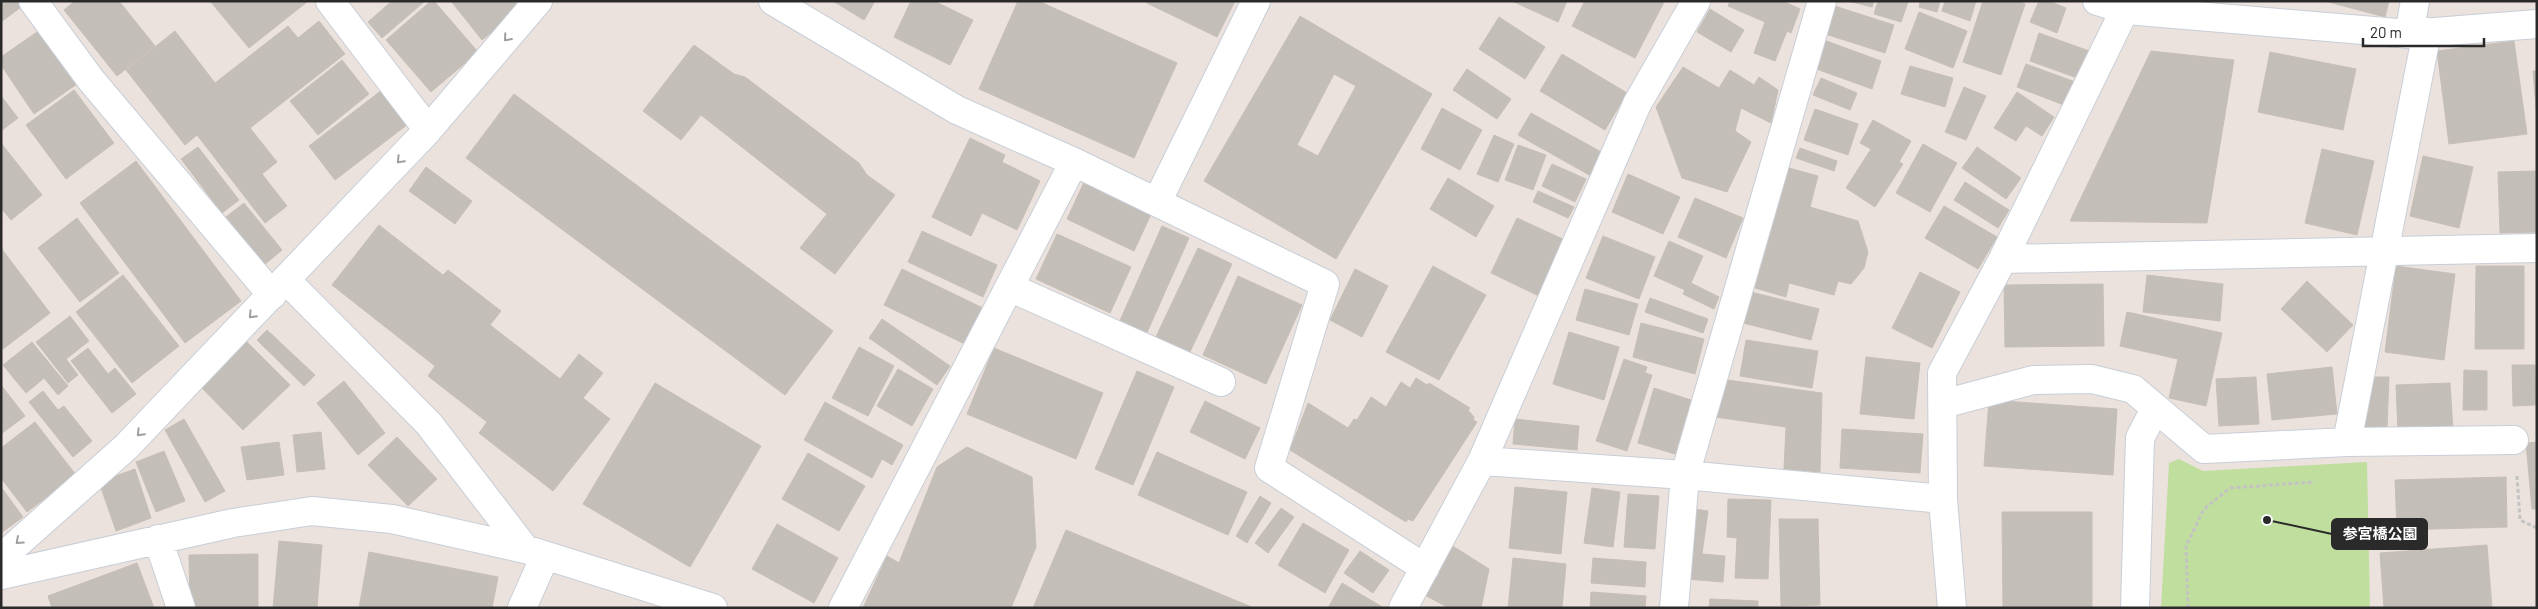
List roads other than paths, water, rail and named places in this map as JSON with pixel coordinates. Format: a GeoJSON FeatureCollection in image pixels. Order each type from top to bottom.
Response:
{"type":"FeatureCollection","features":[{"type":"Feature","properties":{"kind":"street"},"geometry":{"type":"LineString","coordinates":[[33,1],[91,80],[279,287],[429,424],[535,552]]}},
{"type":"Feature","properties":{"kind":"street"},"geometry":{"type":"LineString","coordinates":[[330,1],[428,130]]}},
{"type":"Feature","properties":{"kind":"street"},"geometry":{"type":"LineString","coordinates":[[773,1],[957,110],[1074,162],[1325,284],[1269,468],[1425,568]]}},
{"type":"Feature","properties":{"kind":"street"},"geometry":{"type":"LineString","coordinates":[[1157,202],[1256,1]]}},
{"type":"Feature","properties":{"kind":"street"},"geometry":{"type":"LineString","coordinates":[[1403,608],[1482,461],[1637,104],[1696,1]]}},
{"type":"Feature","properties":{"kind":"street"},"geometry":{"type":"LineString","coordinates":[[1674,608],[1685,475],[1822,1]]}},
{"type":"Feature","properties":{"kind":"street"},"geometry":{"type":"LineString","coordinates":[[2097,1],[2127,5],[2256,11],[2418,33],[2537,24]]}},
{"type":"Feature","properties":{"kind":"street"},"geometry":{"type":"LineString","coordinates":[[2347,442],[2384,252],[2418,33],[2415,1]]}},
{"type":"Feature","properties":{"kind":"street"},"geometry":{"type":"LineString","coordinates":[[1,558],[126,447],[428,130],[533,3]]}},
{"type":"Feature","properties":{"kind":"street"},"geometry":{"type":"LineString","coordinates":[[1952,608],[1943,499],[1942,373],[2003,259],[2127,5]]}},
{"type":"Feature","properties":{"kind":"street"},"geometry":{"type":"LineString","coordinates":[[843,608],[1074,162]]}},
{"type":"Feature","properties":{"kind":"street"},"geometry":{"type":"LineString","coordinates":[[2003,259],[2537,248]]}},
{"type":"Feature","properties":{"kind":"street"},"geometry":{"type":"LineString","coordinates":[[1009,287],[1221,382]]}},
{"type":"Feature","properties":{"kind":"street"},"geometry":{"type":"LineString","coordinates":[[1943,404],[2033,380],[2092,379],[2133,389],[2204,449],[2347,442],[2514,440]]}},
{"type":"Feature","properties":{"kind":"street"},"geometry":{"type":"LineString","coordinates":[[2135,608],[2140,438],[2156,409]]}},
{"type":"Feature","properties":{"kind":"street"},"geometry":{"type":"LineString","coordinates":[[1482,461],[1685,475],[1943,499]]}},
{"type":"Feature","properties":{"kind":"street"},"geometry":{"type":"LineString","coordinates":[[1,575],[233,522],[312,511],[392,519],[535,552],[713,608]]}},
{"type":"Feature","properties":{"kind":"street"},"geometry":{"type":"LineString","coordinates":[[158,539],[181,608]]}},
{"type":"Feature","properties":{"kind":"street"},"geometry":{"type":"LineString","coordinates":[[522,608],[535,552]]}},
{"type":"Feature","properties":{"kind":"place","name":"参宮橋公園"},"geometry":{"type":"Point","coordinates":[2267,520]}}]}
